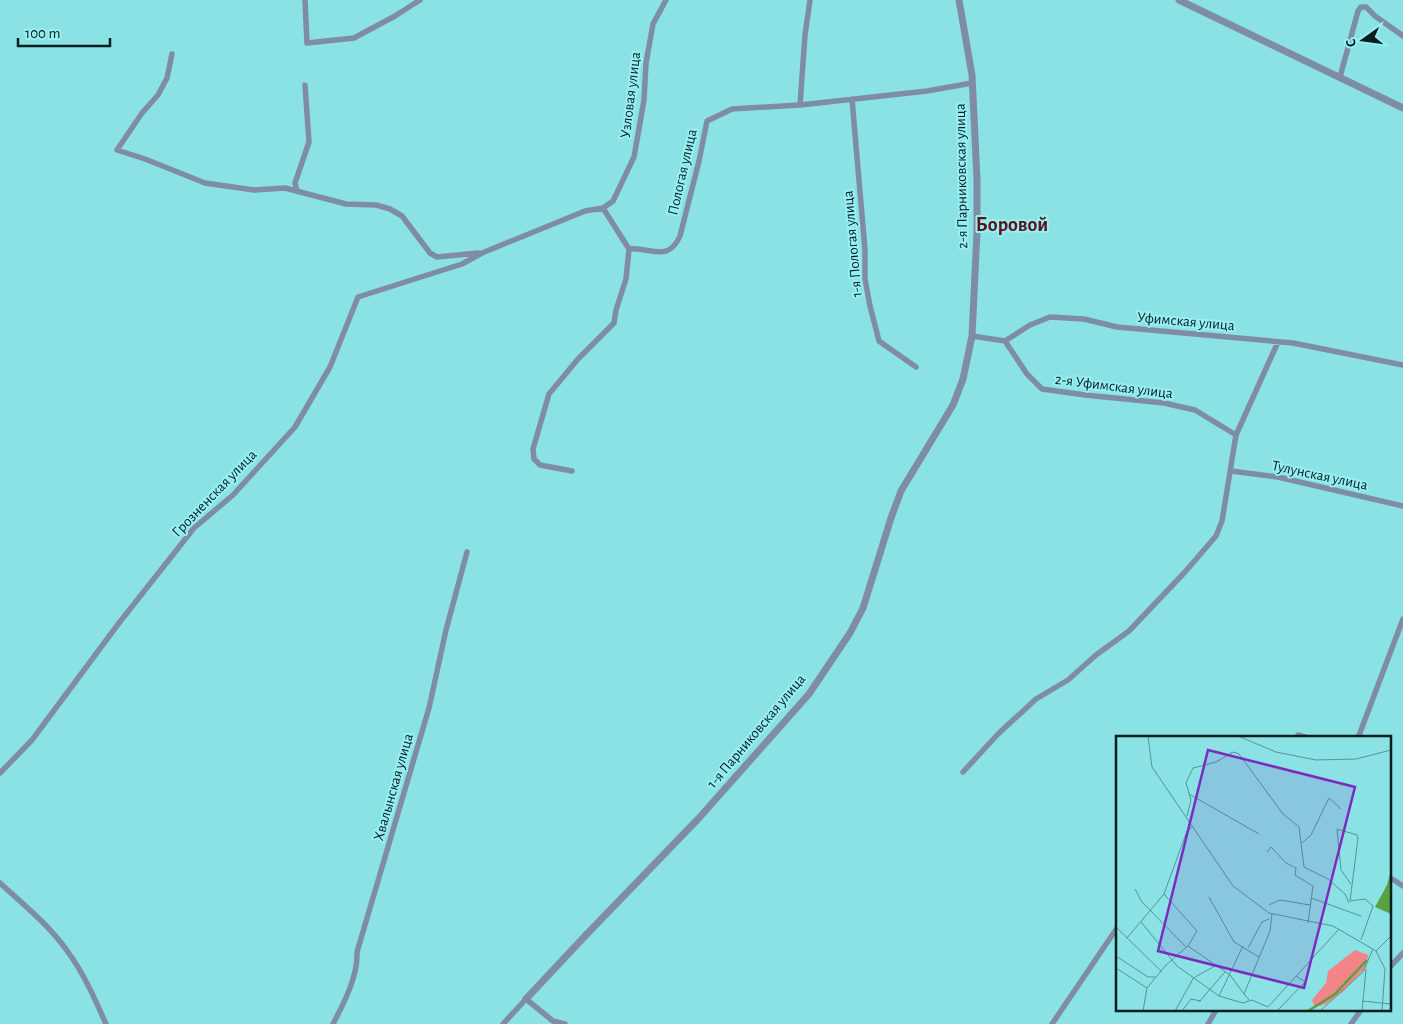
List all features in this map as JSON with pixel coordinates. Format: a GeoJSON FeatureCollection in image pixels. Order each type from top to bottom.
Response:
{"type":"FeatureCollection","features":[{"type":"Feature","properties":{"kind":"street"},"geometry":{"type":"LineString","coordinates":[[305,0],[307,43],[354,38],[420,0]]}},
{"type":"Feature","properties":{"kind":"street","name":"Узловая улица"},"geometry":{"type":"LineString","coordinates":[[602,208],[613,201],[634,157],[644,100],[646,63],[652,32],[666,0]]}},
{"type":"Feature","properties":{"kind":"street"},"geometry":{"type":"LineString","coordinates":[[800,105],[805,35],[810,0]]}},
{"type":"Feature","properties":{"kind":"street","name":"2-я Парниковская улица"},"geometry":{"type":"LineString","coordinates":[[959,0],[972,75],[978,179],[972,336],[969,352]]}},
{"type":"Feature","properties":{"kind":"street"},"geometry":{"type":"LineString","coordinates":[[1179,0],[1403,108]]}},
{"type":"Feature","properties":{"kind":"street"},"geometry":{"type":"LineString","coordinates":[[1340,77],[1361,7],[1366,7],[1375,16],[1403,36]]}},
{"type":"Feature","properties":{"kind":"street"},"geometry":{"type":"LineString","coordinates":[[172,54],[167,78],[158,95],[142,113],[117,150],[145,159],[205,184],[254,190],[285,188],[346,204],[376,205],[390,209],[402,216],[430,253],[436,257],[482,252],[585,211],[602,208],[629,249],[626,279],[614,323],[578,359],[548,394],[533,449],[534,459],[540,465],[572,471]]}},
{"type":"Feature","properties":{"kind":"street","name":"Пологая улица"},"geometry":{"type":"LineString","coordinates":[[629,249],[660,252],[669,251],[676,246],[699,161],[706,121],[732,109],[800,105],[972,83]]}},
{"type":"Feature","properties":{"kind":"street"},"geometry":{"type":"LineString","coordinates":[[296,191],[295,183],[309,142],[305,85]]}},
{"type":"Feature","properties":{"kind":"street","name":"1-я Пологая улица"},"geometry":{"type":"LineString","coordinates":[[852,99],[865,250],[865,280],[870,306],[879,341],[916,367]]}},
{"type":"Feature","properties":{"kind":"street","name":"Грозненская улица"},"geometry":{"type":"LineString","coordinates":[[0,773],[32,740],[119,623],[194,528],[233,496],[295,427],[330,367],[358,297],[462,264],[482,252]]}},
{"type":"Feature","properties":{"kind":"street","name":"Уфимская улица"},"geometry":{"type":"LineString","coordinates":[[1005,341],[1030,325],[1050,317],[1084,319],[1116,327],[1293,343],[1403,366]]}},
{"type":"Feature","properties":{"kind":"street"},"geometry":{"type":"LineString","coordinates":[[972,336],[1005,341]]}},
{"type":"Feature","properties":{"kind":"street","name":"2-я Уфимская улица"},"geometry":{"type":"LineString","coordinates":[[1005,341],[1027,374],[1042,389],[1164,403],[1195,410],[1236,434]]}},
{"type":"Feature","properties":{"kind":"street"},"geometry":{"type":"LineString","coordinates":[[963,772],[998,734],[1036,699],[1068,680],[1096,655],[1129,631],[1216,536],[1222,521],[1236,434],[1278,342]]}},
{"type":"Feature","properties":{"kind":"street","name":"1-я Парниковская улица"},"geometry":{"type":"LineString","coordinates":[[526,999],[699,818],[809,694],[850,633],[863,608],[901,491],[953,405],[963,379],[969,352]]}},
{"type":"Feature","properties":{"kind":"street","name":"Тулунская улица"},"geometry":{"type":"LineString","coordinates":[[1230,471],[1278,477],[1403,506]]}},
{"type":"Feature","properties":{"kind":"street","name":"Хвалынская улица"},"geometry":{"type":"LineString","coordinates":[[333,1024],[351,986],[358,960],[357,952],[429,708],[446,630],[467,552]]}},
{"type":"Feature","properties":{"kind":"street"},"geometry":{"type":"LineString","coordinates":[[1359,736],[1403,621]]}},
{"type":"Feature","properties":{"kind":"street"},"geometry":{"type":"LineString","coordinates":[[1390,878],[1403,886]]}},
{"type":"Feature","properties":{"kind":"street"},"geometry":{"type":"LineString","coordinates":[[0,883],[39,917],[68,951],[88,982],[106,1024]]}},
{"type":"Feature","properties":{"kind":"street"},"geometry":{"type":"LineString","coordinates":[[1052,1024],[1116,929]]}},
{"type":"Feature","properties":{"kind":"street"},"geometry":{"type":"LineString","coordinates":[[1390,967],[1403,953]]}},
{"type":"Feature","properties":{"kind":"street"},"geometry":{"type":"LineString","coordinates":[[502,1024],[526,999],[553,1021],[565,1024]]}},
{"type":"Feature","properties":{"kind":"street"},"geometry":{"type":"LineString","coordinates":[[1208,1024],[1215,1012]]}},
{"type":"Feature","properties":{"kind":"street"},"geometry":{"type":"LineString","coordinates":[[1351,1024],[1359,1012]]}},
{"type":"Feature","properties":{"kind":"district","name":"Боровой"},"geometry":{"type":"Point","coordinates":[1012,224]}}]}
